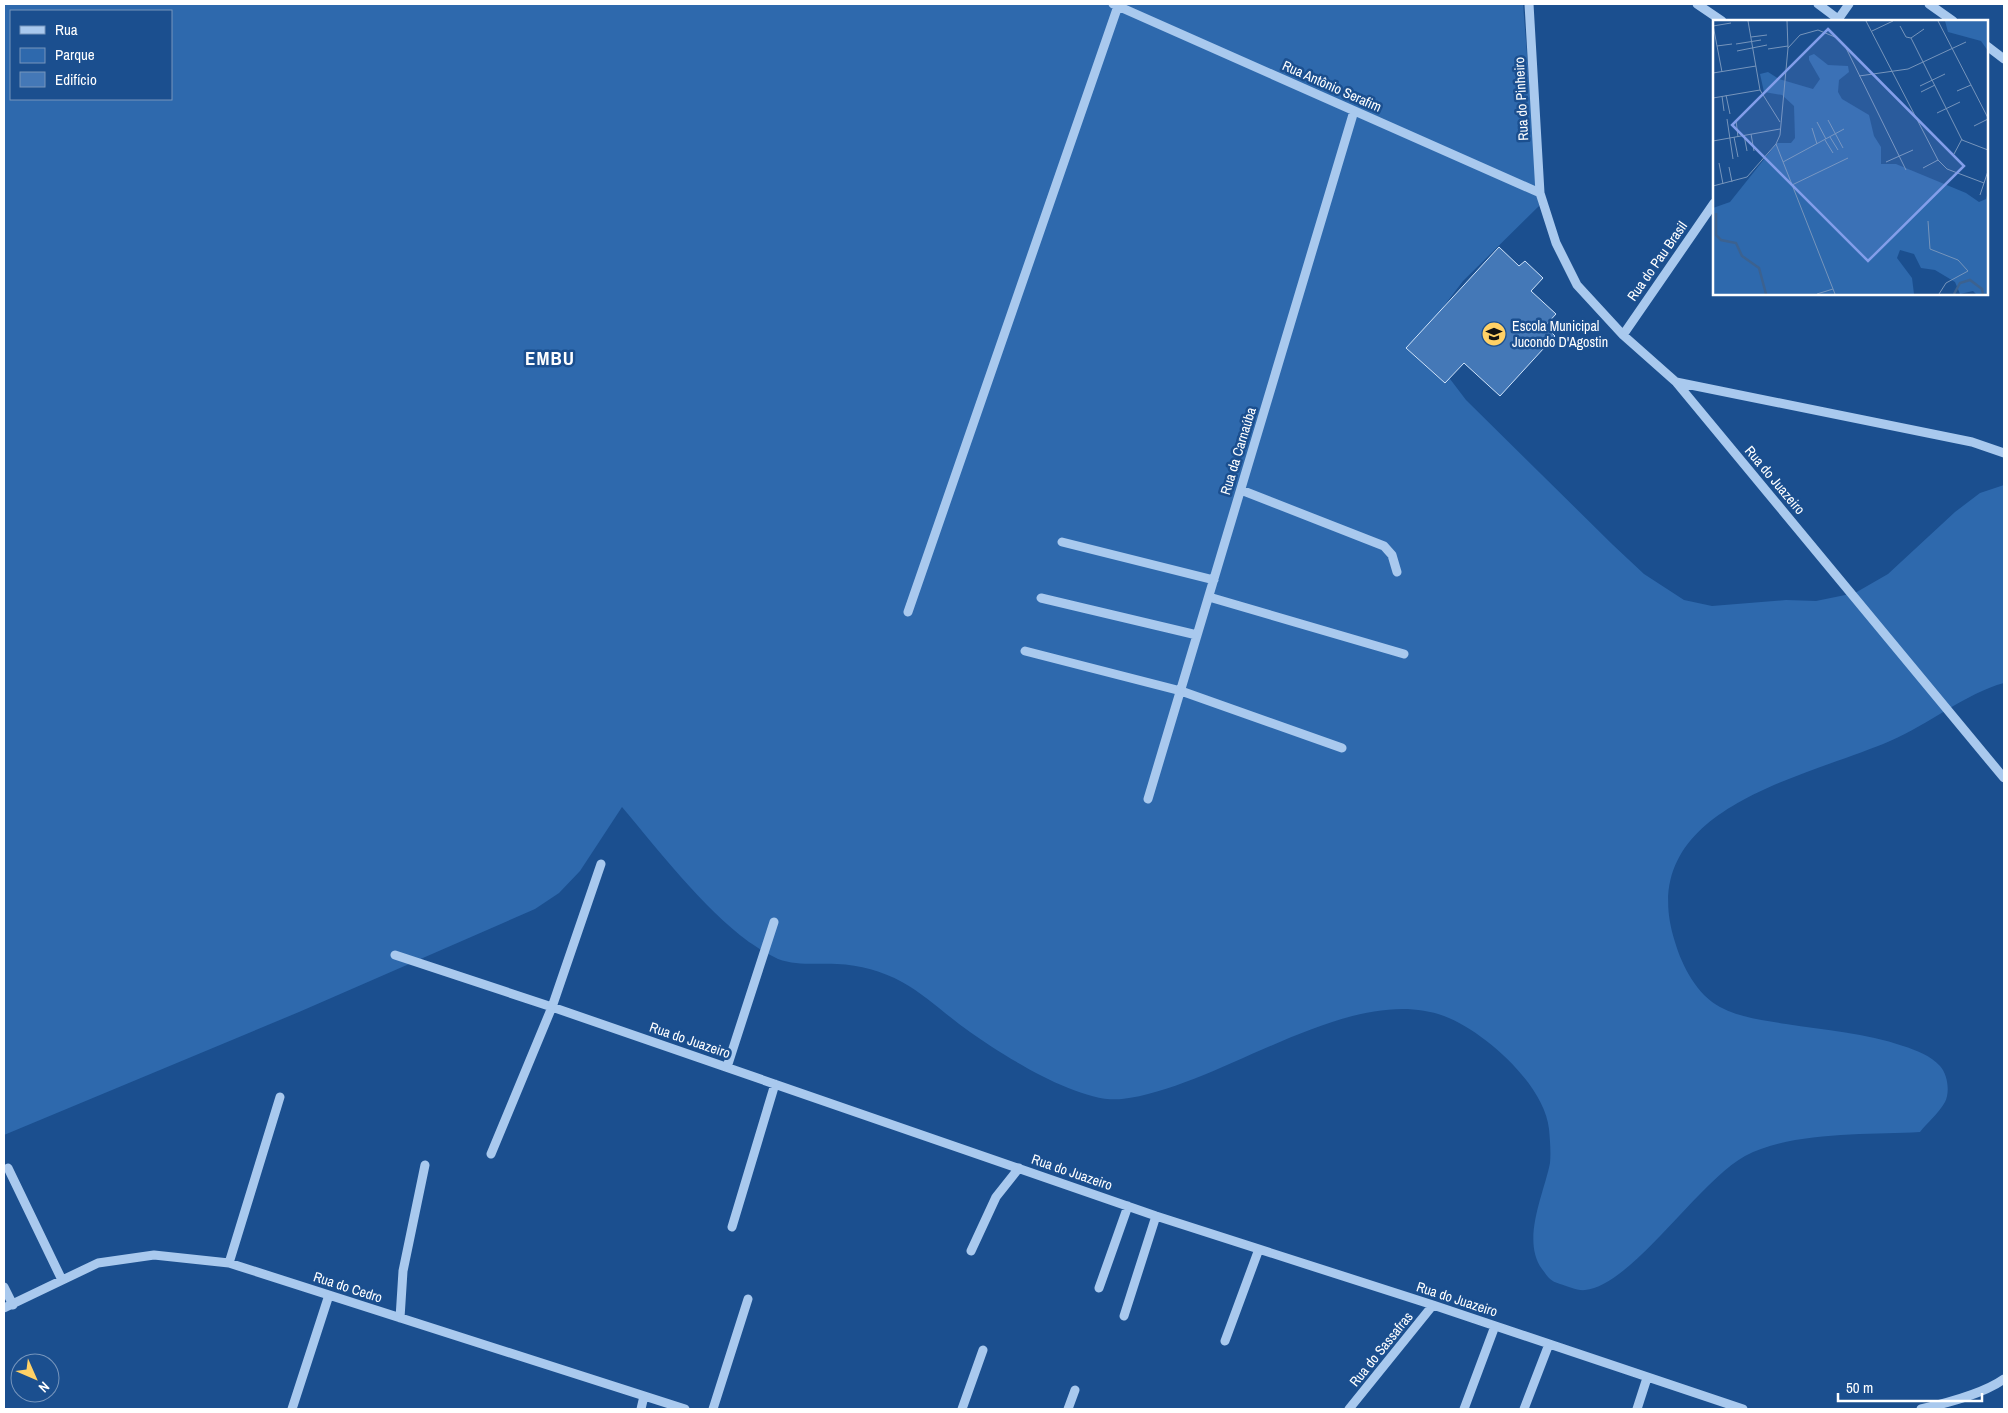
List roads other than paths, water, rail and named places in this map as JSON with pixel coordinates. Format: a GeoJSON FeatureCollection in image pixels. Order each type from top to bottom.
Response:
{"type":"FeatureCollection","features":[{"type":"Feature","properties":{"kind":"street","name":"Rua do Pinheiro"},"geometry":{"type":"LineString","coordinates":[[1529,4],[1540,193]]}},
{"type":"Feature","properties":{"kind":"street"},"geometry":{"type":"LineString","coordinates":[[1697,4],[1721,20]]}},
{"type":"Feature","properties":{"kind":"street"},"geometry":{"type":"LineString","coordinates":[[1818,4],[1838,20],[1849,4]]}},
{"type":"Feature","properties":{"kind":"street"},"geometry":{"type":"LineString","coordinates":[[1929,4],[1952,20]]}},
{"type":"Feature","properties":{"kind":"street","name":"Rua Antônio Serafim"},"geometry":{"type":"LineString","coordinates":[[1116,5],[1540,193]]}},
{"type":"Feature","properties":{"kind":"street"},"geometry":{"type":"LineString","coordinates":[[908,612],[1116,5]]}},
{"type":"Feature","properties":{"kind":"street"},"geometry":{"type":"LineString","coordinates":[[1988,47],[2004,59]]}},
{"type":"Feature","properties":{"kind":"street","name":"Rua da Carnaúba"},"geometry":{"type":"LineString","coordinates":[[1148,799],[1354,111]]}},
{"type":"Feature","properties":{"kind":"street","name":"Rua do Juazeiro"},"geometry":{"type":"LineString","coordinates":[[1540,193],[1556,243],[1577,285],[1623,335],[1676,382],[2004,778]]}},
{"type":"Feature","properties":{"kind":"street","name":"Rua do Pau Brasil"},"geometry":{"type":"LineString","coordinates":[[1623,335],[1713,204]]}},
{"type":"Feature","properties":{"kind":"street"},"geometry":{"type":"LineString","coordinates":[[1676,382],[1972,442],[2004,452]]}},
{"type":"Feature","properties":{"kind":"street"},"geometry":{"type":"LineString","coordinates":[[1241,490],[1379,543],[1392,555],[1397,572]]}},
{"type":"Feature","properties":{"kind":"street"},"geometry":{"type":"LineString","coordinates":[[1062,542],[1214,580]]}},
{"type":"Feature","properties":{"kind":"street"},"geometry":{"type":"LineString","coordinates":[[1041,598],[1197,635]]}},
{"type":"Feature","properties":{"kind":"street"},"geometry":{"type":"LineString","coordinates":[[1209,598],[1404,654]]}},
{"type":"Feature","properties":{"kind":"street"},"geometry":{"type":"LineString","coordinates":[[1025,651],[1181,692],[1342,748]]}},
{"type":"Feature","properties":{"kind":"street"},"geometry":{"type":"LineString","coordinates":[[491,1154],[552,1007],[601,864]]}},
{"type":"Feature","properties":{"kind":"street"},"geometry":{"type":"LineString","coordinates":[[727,1067],[774,922]]}},
{"type":"Feature","properties":{"kind":"street","name":"Rua do Juazeiro"},"geometry":{"type":"LineString","coordinates":[[395,955],[727,1067],[1156,1216],[1433,1305],[1743,1409]]}},
{"type":"Feature","properties":{"kind":"street"},"geometry":{"type":"LineString","coordinates":[[732,1227],[775,1084]]}},
{"type":"Feature","properties":{"kind":"street"},"geometry":{"type":"LineString","coordinates":[[230,1263],[280,1097]]}},
{"type":"Feature","properties":{"kind":"street"},"geometry":{"type":"LineString","coordinates":[[400,1318],[403,1271],[425,1165]]}},
{"type":"Feature","properties":{"kind":"street"},"geometry":{"type":"LineString","coordinates":[[8,1168],[62,1280]]}},
{"type":"Feature","properties":{"kind":"street"},"geometry":{"type":"LineString","coordinates":[[971,1251],[996,1197],[1019,1168]]}},
{"type":"Feature","properties":{"kind":"street"},"geometry":{"type":"LineString","coordinates":[[1099,1288],[1128,1206]]}},
{"type":"Feature","properties":{"kind":"street"},"geometry":{"type":"LineString","coordinates":[[1124,1316],[1156,1216]]}},
{"type":"Feature","properties":{"kind":"street"},"geometry":{"type":"LineString","coordinates":[[1225,1341],[1259,1249]]}},
{"type":"Feature","properties":{"kind":"street","name":"Rua do Cedro"},"geometry":{"type":"LineString","coordinates":[[8,1306],[98,1263],[154,1255],[230,1263],[685,1409]]}},
{"type":"Feature","properties":{"kind":"street"},"geometry":{"type":"LineString","coordinates":[[4,1287],[8,1306]]}},
{"type":"Feature","properties":{"kind":"street"},"geometry":{"type":"LineString","coordinates":[[292,1409],[329,1295]]}},
{"type":"Feature","properties":{"kind":"street"},"geometry":{"type":"LineString","coordinates":[[713,1409],[748,1299]]}},
{"type":"Feature","properties":{"kind":"street","name":"Rua do Sassafras"},"geometry":{"type":"LineString","coordinates":[[1349,1409],[1433,1305]]}},
{"type":"Feature","properties":{"kind":"street"},"geometry":{"type":"LineString","coordinates":[[1464,1409],[1495,1326]]}},
{"type":"Feature","properties":{"kind":"street"},"geometry":{"type":"LineString","coordinates":[[1524,1409],[1549,1344]]}},
{"type":"Feature","properties":{"kind":"street"},"geometry":{"type":"LineString","coordinates":[[962,1409],[983,1350]]}},
{"type":"Feature","properties":{"kind":"street"},"geometry":{"type":"LineString","coordinates":[[1636,1409],[1647,1378]]}},
{"type":"Feature","properties":{"kind":"street"},"geometry":{"type":"LineString","coordinates":[[1921,1409],[1939,1405],[1995,1386],[2004,1379]]}},
{"type":"Feature","properties":{"kind":"street"},"geometry":{"type":"LineString","coordinates":[[1068,1409],[1075,1390]]}},
{"type":"Feature","properties":{"kind":"street"},"geometry":{"type":"LineString","coordinates":[[641,1409],[644,1396]]}},
{"type":"Feature","properties":{"kind":"place","name":"Escola Municipal Jucondo D'Agostin"},"geometry":{"type":"Point","coordinates":[1494,334]}},
{"type":"Feature","properties":{"kind":"district","name":"EMBU"},"geometry":{"type":"Point","coordinates":[550,358]}}]}
